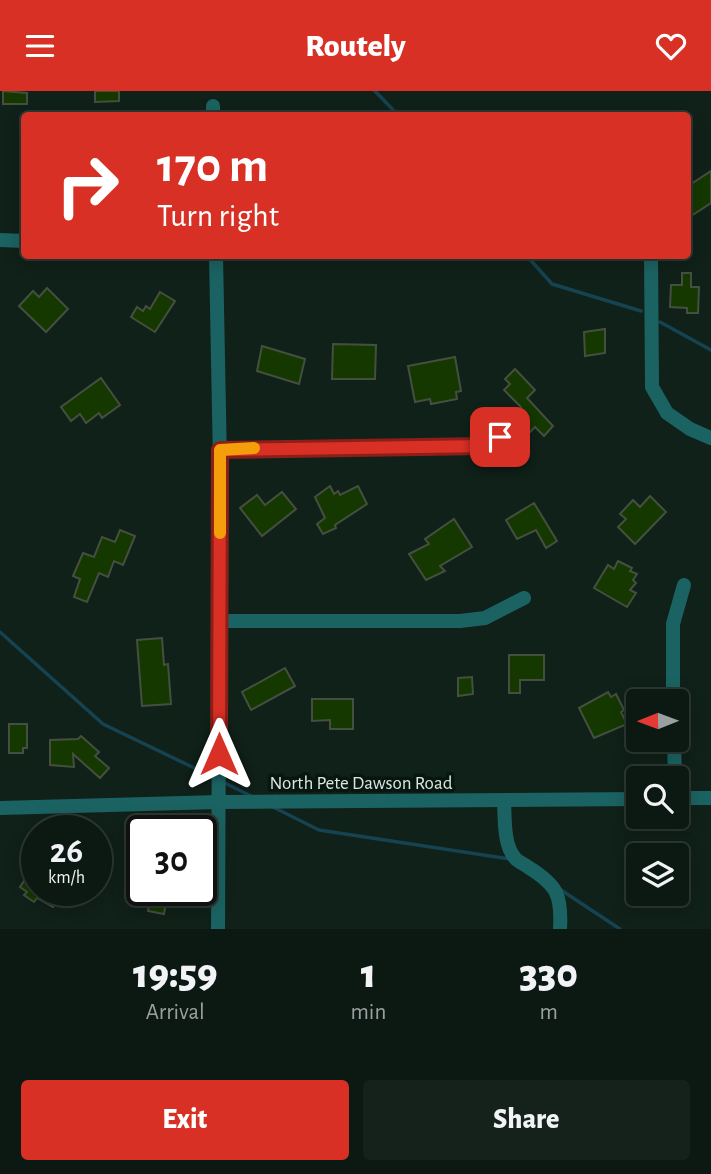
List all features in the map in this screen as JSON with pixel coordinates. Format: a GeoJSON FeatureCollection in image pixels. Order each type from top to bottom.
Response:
{"type":"FeatureCollection","features":[{"type":"Feature","properties":{"kind":"street"},"geometry":{"type":"LineString","coordinates":[[0,240],[21,241]]}},
{"type":"Feature","properties":{"kind":"street"},"geometry":{"type":"LineString","coordinates":[[216,259],[220,450],[218,929]]}},
{"type":"Feature","properties":{"kind":"street"},"geometry":{"type":"LineString","coordinates":[[651,259],[652,387],[667,413],[690,429],[711,437]]}},
{"type":"Feature","properties":{"kind":"street"},"geometry":{"type":"LineString","coordinates":[[220,450],[486,446],[500,437]]}},
{"type":"Feature","properties":{"kind":"street"},"geometry":{"type":"LineString","coordinates":[[673,689],[673,624],[684,585]]}},
{"type":"Feature","properties":{"kind":"street"},"geometry":{"type":"LineString","coordinates":[[220,621],[460,621],[485,618],[524,598]]}},
{"type":"Feature","properties":{"kind":"street"},"geometry":{"type":"LineString","coordinates":[[689,799],[711,798]]}},
{"type":"Feature","properties":{"kind":"street","name":"North Pete Dawson Road"},"geometry":{"type":"LineString","coordinates":[[0,808],[219,802],[626,799]]}},
{"type":"Feature","properties":{"kind":"street"},"geometry":{"type":"LineString","coordinates":[[504,800],[507,838],[512,853],[516,859],[552,885],[560,897],[560,929]]}},
{"type":"Feature","properties":{"kind":"building"},"geometry":{"type":"Polygon","coordinates":[[[3,91],[27,93],[27,104],[3,104],[3,91]]]}},
{"type":"Feature","properties":{"kind":"building"},"geometry":{"type":"Polygon","coordinates":[[[95,91],[119,91],[119,101],[95,102],[95,91]]]}},
{"type":"Feature","properties":{"kind":"building"},"geometry":{"type":"Polygon","coordinates":[[[711,171],[711,203],[691,216],[691,184],[711,171]]]}},
{"type":"Feature","properties":{"kind":"building"},"geometry":{"type":"Polygon","coordinates":[[[682,273],[691,273],[691,287],[699,287],[698,313],[687,313],[687,308],[670,307],[671,285],[682,285],[682,273]]]}},
{"type":"Feature","properties":{"kind":"building"},"geometry":{"type":"Polygon","coordinates":[[[47,288],[68,309],[46,332],[19,306],[33,291],[39,297],[47,288]]]}},
{"type":"Feature","properties":{"kind":"building"},"geometry":{"type":"Polygon","coordinates":[[[160,292],[175,301],[155,332],[131,317],[137,307],[143,311],[146,306],[150,309],[160,292]]]}},
{"type":"Feature","properties":{"kind":"building"},"geometry":{"type":"Polygon","coordinates":[[[605,329],[605,353],[585,356],[584,332],[605,329]]]}},
{"type":"Feature","properties":{"kind":"building"},"geometry":{"type":"Polygon","coordinates":[[[333,344],[376,345],[375,379],[332,379],[333,344]]]}},
{"type":"Feature","properties":{"kind":"building"},"geometry":{"type":"Polygon","coordinates":[[[262,346],[305,359],[299,384],[257,371],[262,346]]]}},
{"type":"Feature","properties":{"kind":"building"},"geometry":{"type":"Polygon","coordinates":[[[455,357],[461,391],[456,392],[457,399],[431,404],[430,399],[415,402],[408,366],[455,357]]]}},
{"type":"Feature","properties":{"kind":"building"},"geometry":{"type":"Polygon","coordinates":[[[515,369],[535,390],[527,398],[553,426],[544,436],[535,427],[527,435],[516,423],[523,417],[519,413],[521,407],[504,390],[510,384],[505,379],[515,369]]]}},
{"type":"Feature","properties":{"kind":"building"},"geometry":{"type":"Polygon","coordinates":[[[101,378],[120,405],[102,418],[99,413],[86,423],[80,414],[71,421],[61,407],[101,378]]]}},
{"type":"Feature","properties":{"kind":"building"},"geometry":{"type":"Polygon","coordinates":[[[330,486],[334,494],[338,491],[340,495],[358,486],[367,504],[335,525],[336,528],[323,534],[317,524],[325,518],[315,497],[330,486]]]}},
{"type":"Feature","properties":{"kind":"building"},"geometry":{"type":"Polygon","coordinates":[[[282,492],[296,509],[262,536],[240,508],[257,495],[265,505],[282,492]]]}},
{"type":"Feature","properties":{"kind":"building"},"geometry":{"type":"Polygon","coordinates":[[[650,496],[666,512],[635,544],[618,527],[626,519],[620,514],[633,500],[640,507],[650,496]]]}},
{"type":"Feature","properties":{"kind":"building"},"geometry":{"type":"Polygon","coordinates":[[[534,503],[557,541],[546,548],[536,530],[517,539],[506,520],[534,503]]]}},
{"type":"Feature","properties":{"kind":"building"},"geometry":{"type":"Polygon","coordinates":[[[454,519],[472,547],[440,566],[445,571],[426,580],[409,554],[429,544],[425,539],[454,519]]]}},
{"type":"Feature","properties":{"kind":"building"},"geometry":{"type":"Polygon","coordinates":[[[120,530],[135,536],[123,565],[114,561],[108,577],[99,573],[87,602],[74,597],[80,579],[73,576],[83,553],[94,557],[102,537],[115,542],[120,530]]]}},
{"type":"Feature","properties":{"kind":"building"},"geometry":{"type":"Polygon","coordinates":[[[618,561],[632,568],[630,571],[637,574],[633,580],[636,583],[630,590],[636,593],[627,607],[594,588],[608,565],[614,569],[618,561]]]}},
{"type":"Feature","properties":{"kind":"building"},"geometry":{"type":"Polygon","coordinates":[[[162,638],[164,665],[168,664],[171,704],[142,706],[137,640],[162,638]]]}},
{"type":"Feature","properties":{"kind":"building"},"geometry":{"type":"Polygon","coordinates":[[[509,655],[544,655],[544,680],[520,680],[520,693],[509,693],[509,655]]]}},
{"type":"Feature","properties":{"kind":"building"},"geometry":{"type":"Polygon","coordinates":[[[285,668],[295,686],[251,710],[242,692],[285,668]]]}},
{"type":"Feature","properties":{"kind":"building"},"geometry":{"type":"Polygon","coordinates":[[[472,677],[473,694],[458,696],[458,678],[472,677]]]}},
{"type":"Feature","properties":{"kind":"building"},"geometry":{"type":"Polygon","coordinates":[[[608,692],[611,697],[616,694],[624,710],[621,712],[626,724],[594,738],[579,708],[608,692]]]}},
{"type":"Feature","properties":{"kind":"building"},"geometry":{"type":"Polygon","coordinates":[[[312,699],[353,699],[353,729],[330,729],[330,720],[312,721],[312,699]]]}},
{"type":"Feature","properties":{"kind":"building"},"geometry":{"type":"Polygon","coordinates":[[[9,724],[27,724],[27,748],[23,748],[23,753],[9,753],[9,724]]]}},
{"type":"Feature","properties":{"kind":"building"},"geometry":{"type":"Polygon","coordinates":[[[81,736],[99,752],[95,756],[109,768],[100,778],[73,754],[74,767],[50,765],[50,740],[78,739],[81,736]]]}},
{"type":"Feature","properties":{"kind":"building"},"geometry":{"type":"Polygon","coordinates":[[[149,906],[165,906],[164,914],[148,911],[149,906]]]}},
{"type":"Feature","properties":{"kind":"waterway"},"geometry":{"type":"LineString","coordinates":[[375,91],[395,112]]}},
{"type":"Feature","properties":{"kind":"waterway"},"geometry":{"type":"LineString","coordinates":[[530,259],[552,284],[641,311]]}},
{"type":"Feature","properties":{"kind":"waterway"},"geometry":{"type":"LineString","coordinates":[[660,322],[711,350]]}},
{"type":"Feature","properties":{"kind":"waterway"},"geometry":{"type":"LineString","coordinates":[[0,632],[103,724],[213,777]]}},
{"type":"Feature","properties":{"kind":"waterway"},"geometry":{"type":"LineString","coordinates":[[223,782],[251,796]]}},
{"type":"Feature","properties":{"kind":"waterway"},"geometry":{"type":"LineString","coordinates":[[273,807],[319,830],[510,859]]}},
{"type":"Feature","properties":{"kind":"waterway"},"geometry":{"type":"LineString","coordinates":[[561,890],[620,929]]}},
{"type":"Feature","properties":{"kind":"slow traffic"},"geometry":{"type":"LineString","coordinates":[[220,533],[220,450],[254,448]]}},
{"type":"Feature","properties":{"kind":"route"},"geometry":{"type":"LineString","coordinates":[[219,754],[220,450],[346,446],[486,446],[500,437]]}}]}
